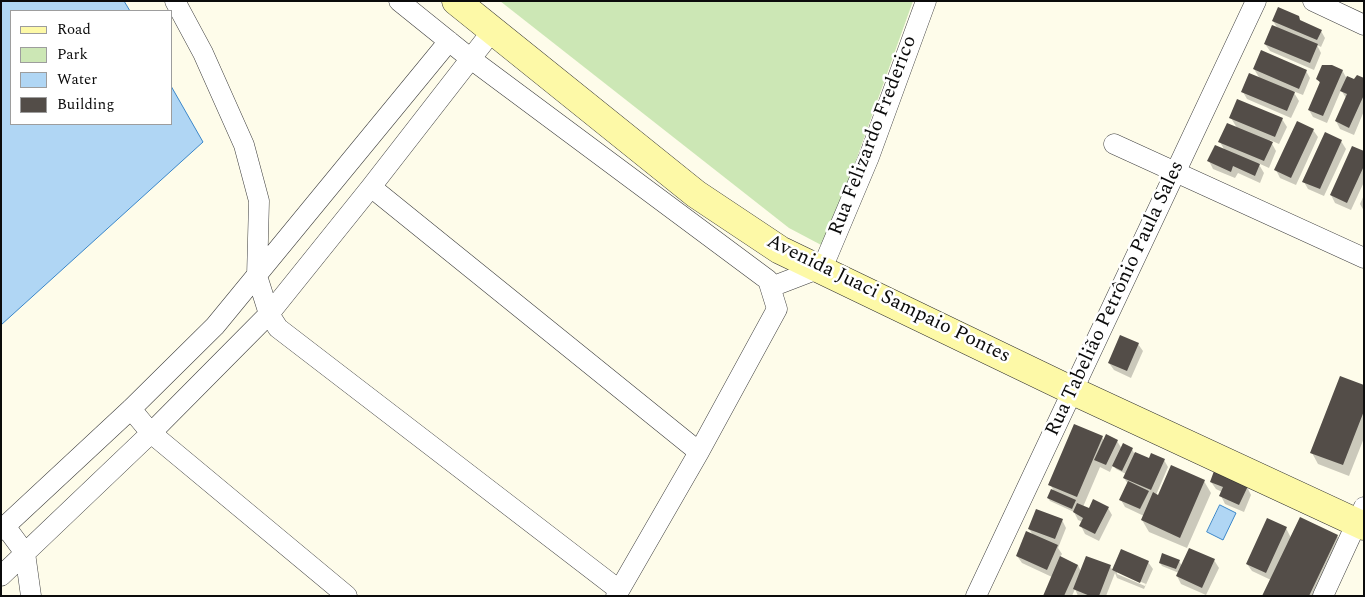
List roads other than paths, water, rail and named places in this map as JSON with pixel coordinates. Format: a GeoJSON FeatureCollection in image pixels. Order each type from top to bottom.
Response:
{"type":"FeatureCollection","features":[{"type":"Feature","properties":{"kind":"main road","name":"Avenida Juaci Sampaio Pontes"},"geometry":{"type":"LineString","coordinates":[[456,1],[696,194],[780,250],[1073,391],[1361,519]]}},
{"type":"Feature","properties":{"kind":"street"},"geometry":{"type":"LineString","coordinates":[[175,1],[203,53],[244,145],[259,202],[258,276],[269,314],[278,328],[618,593],[700,452],[777,309],[768,280],[471,59],[399,1]]}},
{"type":"Feature","properties":{"kind":"street","name":"Rua Felizardo Frederico"},"geometry":{"type":"LineString","coordinates":[[820,270],[869,157],[926,1]]}},
{"type":"Feature","properties":{"kind":"street","name":"Rua Tabelião Petrônio Paula Sales"},"geometry":{"type":"LineString","coordinates":[[976,596],[1256,1]]}},
{"type":"Feature","properties":{"kind":"street"},"geometry":{"type":"LineString","coordinates":[[1313,1],[1364,24]]}},
{"type":"Feature","properties":{"kind":"street"},"geometry":{"type":"LineString","coordinates":[[1,576],[150,433],[269,314],[493,30]]}},
{"type":"Feature","properties":{"kind":"street"},"geometry":{"type":"LineString","coordinates":[[31,596],[25,553],[3,528],[131,409],[215,326],[258,276],[449,41]]}},
{"type":"Feature","properties":{"kind":"street"},"geometry":{"type":"LineString","coordinates":[[1114,144],[1364,258]]}},
{"type":"Feature","properties":{"kind":"street"},"geometry":{"type":"LineString","coordinates":[[371,187],[700,452]]}},
{"type":"Feature","properties":{"kind":"street"},"geometry":{"type":"LineString","coordinates":[[770,287],[820,270]]}},
{"type":"Feature","properties":{"kind":"street"},"geometry":{"type":"LineString","coordinates":[[131,409],[150,433],[347,596]]}},
{"type":"Feature","properties":{"kind":"street"},"geometry":{"type":"LineString","coordinates":[[1323,596],[1361,519]]}},
{"type":"Feature","properties":{"kind":"water"},"geometry":{"type":"Polygon","coordinates":[[[1,1],[124,1],[129,10],[10,10],[10,125],[172,125],[172,88],[203,142],[1,325],[1,1]]]}},
{"type":"Feature","properties":{"kind":"water"},"geometry":{"type":"Polygon","coordinates":[[[1220,505],[1236,513],[1223,540],[1207,532],[1220,505]]]}}]}
